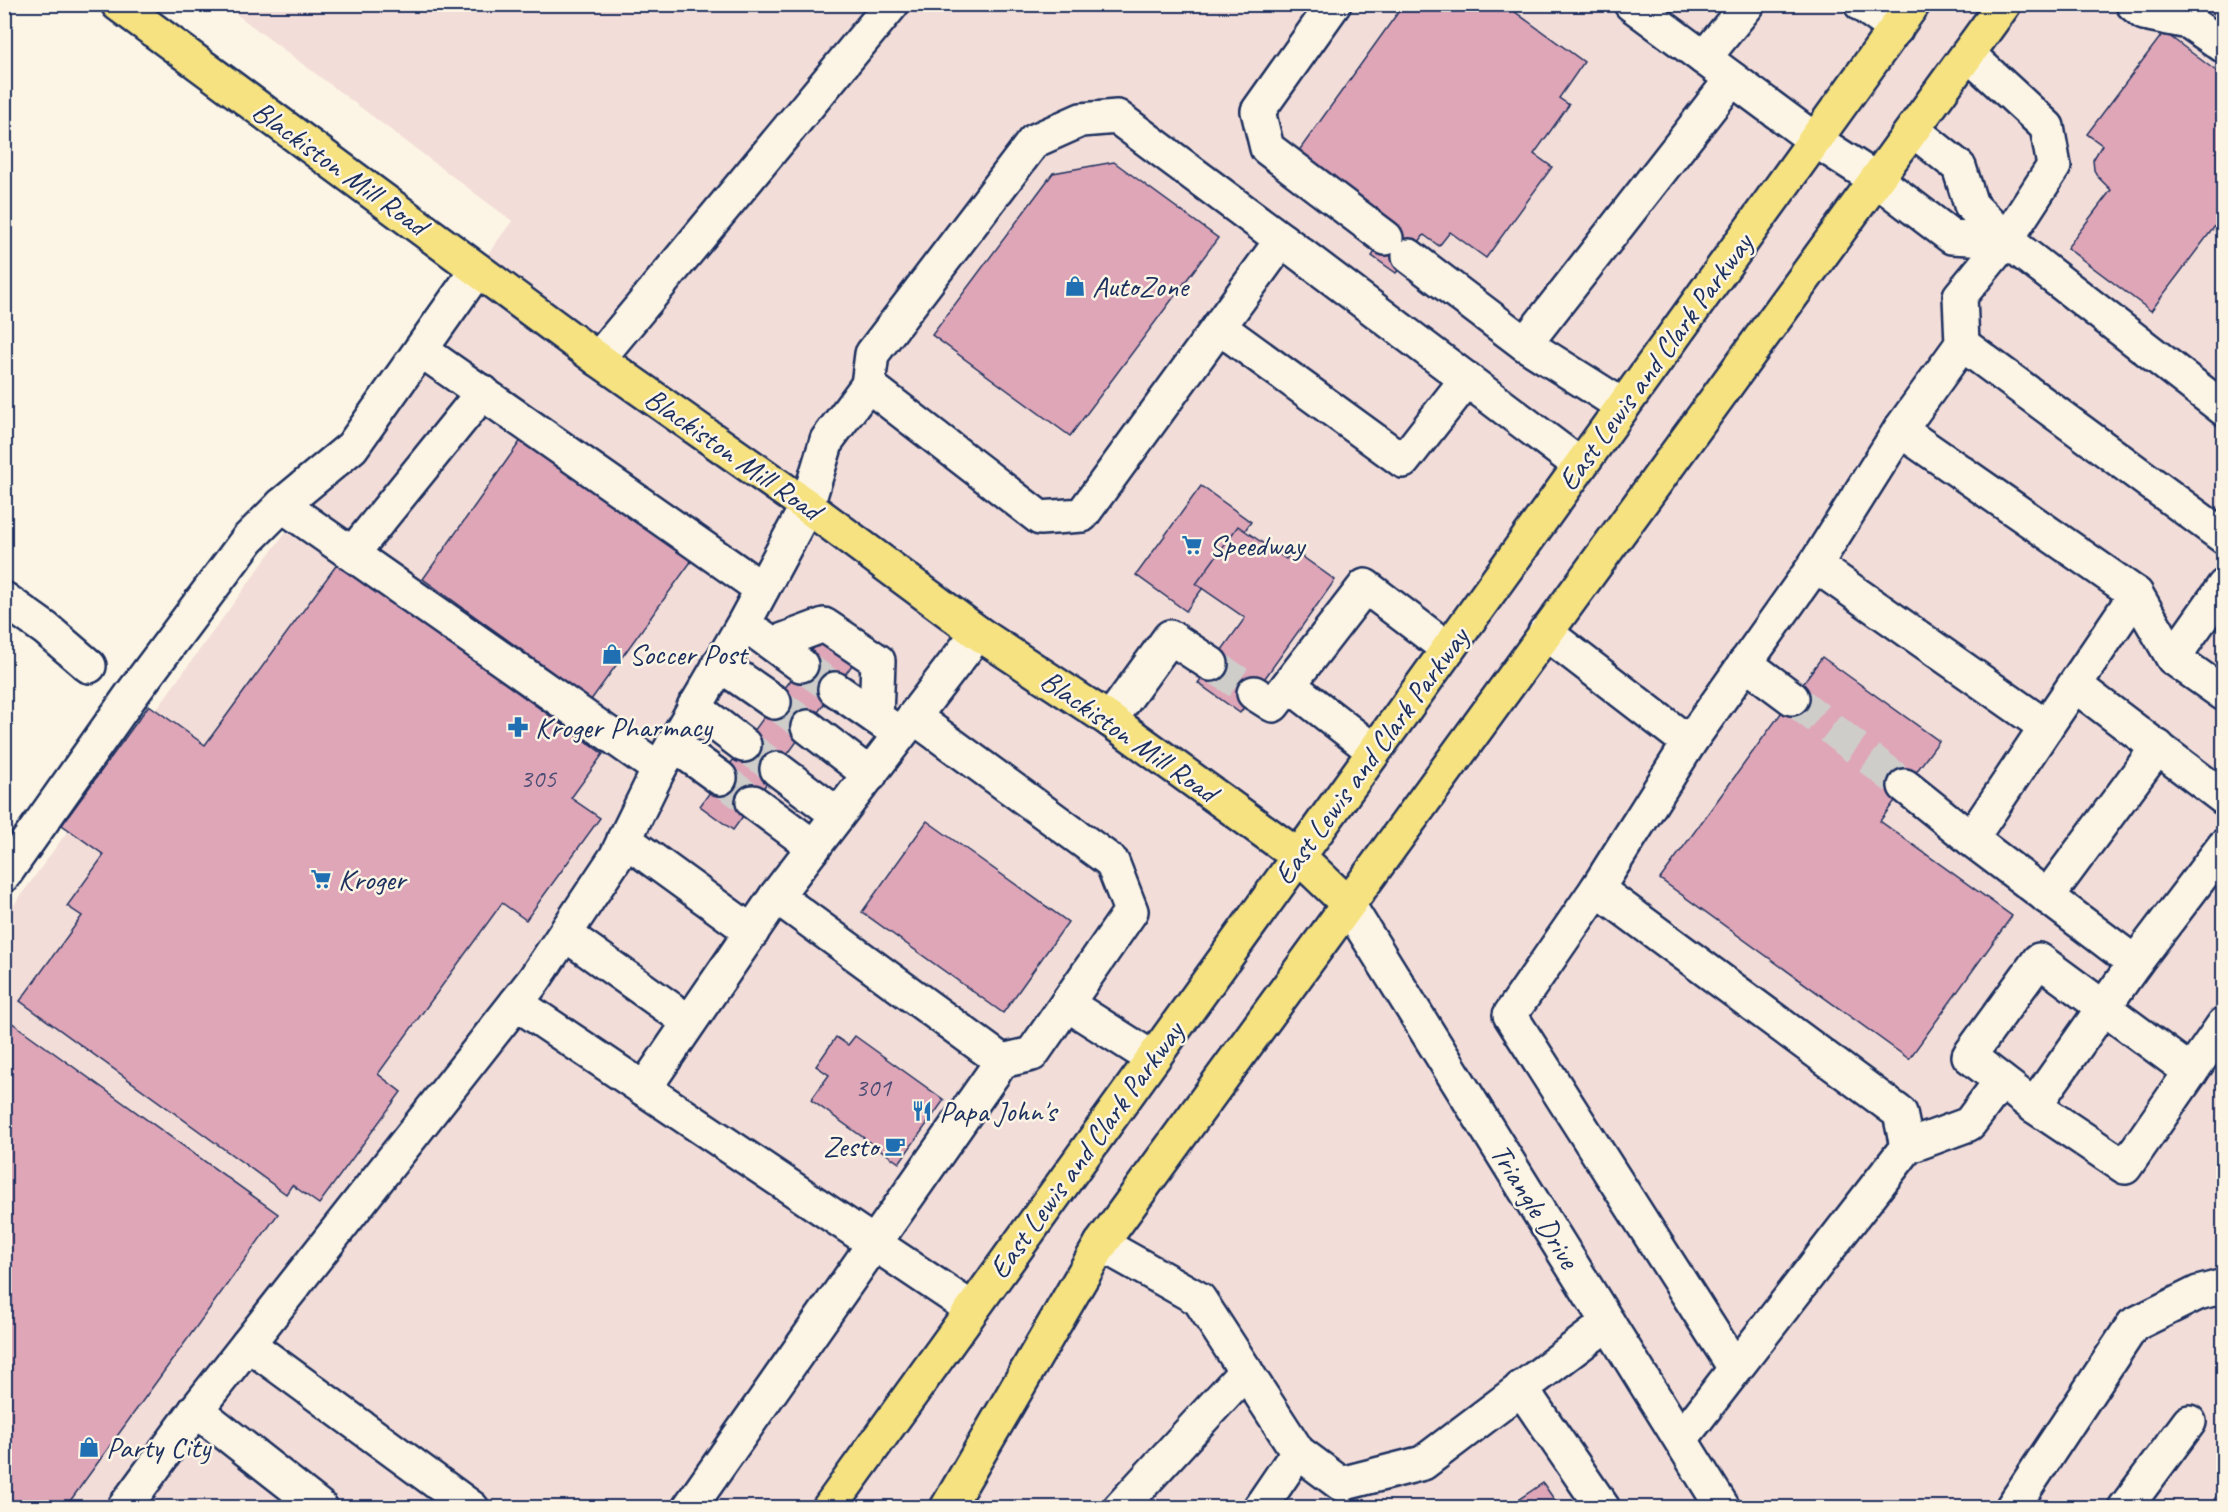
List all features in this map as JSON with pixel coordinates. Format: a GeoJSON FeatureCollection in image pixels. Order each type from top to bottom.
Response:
{"type":"FeatureCollection","features":[{"type":"Feature","properties":{"kind":"main road"},"geometry":{"type":"LineString","coordinates":[[946,1508],[1101,1244],[1347,903],[2004,4]]}},
{"type":"Feature","properties":{"kind":"main road","name":"Blackiston Mill Road"},"geometry":{"type":"LineString","coordinates":[[127,7],[598,358],[807,506],[978,633],[1110,720],[1298,856],[1347,903]]}},
{"type":"Feature","properties":{"kind":"main road","name":"East Lewis and Clark Parkway"},"geometry":{"type":"LineString","coordinates":[[829,1508],[1904,17]]}},
{"type":"Feature","properties":{"kind":"street"},"geometry":{"type":"LineString","coordinates":[[598,358],[892,4]]}},
{"type":"Feature","properties":{"kind":"street"},"geometry":{"type":"LineString","coordinates":[[1334,4],[1258,111],[1267,148],[1525,344],[1623,406]]}},
{"type":"Feature","properties":{"kind":"street"},"geometry":{"type":"LineString","coordinates":[[1631,4],[1815,140],[1877,180],[1952,237],[2006,240]]}},
{"type":"Feature","properties":{"kind":"street"},"geometry":{"type":"LineString","coordinates":[[1704,58],[1748,4]]}},
{"type":"Feature","properties":{"kind":"street"},"geometry":{"type":"LineString","coordinates":[[1861,4],[1904,17]]}},
{"type":"Feature","properties":{"kind":"street"},"geometry":{"type":"LineString","coordinates":[[2133,4],[2144,13],[2189,22],[2223,46]]}},
{"type":"Feature","properties":{"kind":"street"},"geometry":{"type":"LineString","coordinates":[[1735,1368],[1510,1015],[1597,889],[1689,743],[1815,565],[1900,430],[1962,344],[1960,296],[2006,240],[2054,166],[2047,127],[1968,54]]}},
{"type":"Feature","properties":{"kind":"street"},"geometry":{"type":"LineString","coordinates":[[1525,344],[1732,79]]}},
{"type":"Feature","properties":{"kind":"street"},"geometry":{"type":"LineString","coordinates":[[132,1505],[196,1410],[516,1003],[616,857],[666,756],[744,623],[807,506],[827,440],[868,385],[872,354],[1034,141],[1081,120],[1117,117],[1580,465]]}},
{"type":"Feature","properties":{"kind":"street"},"geometry":{"type":"LineString","coordinates":[[1913,130],[1959,167],[1971,205],[2006,240],[2218,393]]}},
{"type":"Feature","properties":{"kind":"street"},"geometry":{"type":"LineString","coordinates":[[868,385],[1040,518],[1082,515],[1282,240]]}},
{"type":"Feature","properties":{"kind":"street"},"geometry":{"type":"LineString","coordinates":[[4,875],[132,694],[248,539],[282,505],[352,447],[477,270]]}},
{"type":"Feature","properties":{"kind":"street"},"geometry":{"type":"LineString","coordinates":[[1219,327],[1403,461],[1467,379]]}},
{"type":"Feature","properties":{"kind":"street"},"geometry":{"type":"LineString","coordinates":[[1962,344],[2223,537]]}},
{"type":"Feature","properties":{"kind":"street"},"geometry":{"type":"LineString","coordinates":[[421,350],[762,590]]}},
{"type":"Feature","properties":{"kind":"street"},"geometry":{"type":"LineString","coordinates":[[352,554],[483,392]]}},
{"type":"Feature","properties":{"kind":"street"},"geometry":{"type":"LineString","coordinates":[[1900,430],[2136,594],[2173,658],[2223,694]]}},
{"type":"Feature","properties":{"kind":"street"},"geometry":{"type":"LineString","coordinates":[[282,505],[352,554],[666,756],[720,778]]}},
{"type":"Feature","properties":{"kind":"street"},"geometry":{"type":"LineString","coordinates":[[1815,565],[2046,727]]}},
{"type":"Feature","properties":{"kind":"street"},"geometry":{"type":"LineString","coordinates":[[1254,693],[1273,705],[1365,586],[1448,649]]}},
{"type":"Feature","properties":{"kind":"street"},"geometry":{"type":"LineString","coordinates":[[2173,658],[2223,586]]}},
{"type":"Feature","properties":{"kind":"street"},"geometry":{"type":"LineString","coordinates":[[1971,839],[2136,594]]}},
{"type":"Feature","properties":{"kind":"street"},"geometry":{"type":"LineString","coordinates":[[4,599],[46,629],[89,666]]}},
{"type":"Feature","properties":{"kind":"street"},"geometry":{"type":"LineString","coordinates":[[744,623],[801,665]]}},
{"type":"Feature","properties":{"kind":"street"},"geometry":{"type":"LineString","coordinates":[[773,644],[824,625],[878,661],[897,723]]}},
{"type":"Feature","properties":{"kind":"street"},"geometry":{"type":"LineString","coordinates":[[1545,632],[1689,743]]}},
{"type":"Feature","properties":{"kind":"street"},"geometry":{"type":"LineString","coordinates":[[644,1089],[776,896],[870,775],[897,723],[978,633]]}},
{"type":"Feature","properties":{"kind":"street"},"geometry":{"type":"LineString","coordinates":[[1110,720],[1170,637],[1212,664]]}},
{"type":"Feature","properties":{"kind":"street"},"geometry":{"type":"LineString","coordinates":[[1745,663],[1792,698]]}},
{"type":"Feature","properties":{"kind":"street"},"geometry":{"type":"LineString","coordinates":[[719,664],[774,702]]}},
{"type":"Feature","properties":{"kind":"street"},"geometry":{"type":"LineString","coordinates":[[1289,685],[1374,751]]}},
{"type":"Feature","properties":{"kind":"street"},"geometry":{"type":"LineString","coordinates":[[2076,686],[2223,798]]}},
{"type":"Feature","properties":{"kind":"street"},"geometry":{"type":"LineString","coordinates":[[689,1508],[1002,1061],[1032,1054],[1131,911],[1112,861],[897,723],[835,689]]}},
{"type":"Feature","properties":{"kind":"street"},"geometry":{"type":"LineString","coordinates":[[694,707],[744,745]]}},
{"type":"Feature","properties":{"kind":"street"},"geometry":{"type":"LineString","coordinates":[[808,727],[870,775]]}},
{"type":"Feature","properties":{"kind":"street"},"geometry":{"type":"LineString","coordinates":[[2047,897],[2158,747]]}},
{"type":"Feature","properties":{"kind":"street"},"geometry":{"type":"LineString","coordinates":[[777,769],[838,815]]}},
{"type":"Feature","properties":{"kind":"street"},"geometry":{"type":"LineString","coordinates":[[1905,786],[2135,963]]}},
{"type":"Feature","properties":{"kind":"street"},"geometry":{"type":"LineString","coordinates":[[753,802],[814,847]]}},
{"type":"Feature","properties":{"kind":"street"},"geometry":{"type":"LineString","coordinates":[[624,839],[752,932]]}},
{"type":"Feature","properties":{"kind":"street"},"geometry":{"type":"LineString","coordinates":[[2034,1106],[2103,1006],[2223,846]]}},
{"type":"Feature","properties":{"kind":"street"},"geometry":{"type":"LineString","coordinates":[[1597,889],[1900,1113],[1907,1147]]}},
{"type":"Feature","properties":{"kind":"street"},"geometry":{"type":"LineString","coordinates":[[776,896],[1002,1061]]}},
{"type":"Feature","properties":{"kind":"street","name":"Triangle Drive"},"geometry":{"type":"LineString","coordinates":[[1347,903],[1723,1508]]}},
{"type":"Feature","properties":{"kind":"street"},"geometry":{"type":"LineString","coordinates":[[565,934],[689,1022]]}},
{"type":"Feature","properties":{"kind":"street"},"geometry":{"type":"LineString","coordinates":[[2191,1072],[2039,960],[1969,1056],[2034,1106],[2125,1167],[2191,1072],[2223,1024]]}},
{"type":"Feature","properties":{"kind":"street"},"geometry":{"type":"LineString","coordinates":[[516,1003],[972,1309]]}},
{"type":"Feature","properties":{"kind":"street"},"geometry":{"type":"LineString","coordinates":[[1067,1004],[1152,1058]]}},
{"type":"Feature","properties":{"kind":"street"},"geometry":{"type":"LineString","coordinates":[[1681,1439],[1907,1147],[1969,1124],[2001,1081]]}},
{"type":"Feature","properties":{"kind":"street"},"geometry":{"type":"LineString","coordinates":[[1101,1244],[1199,1299],[1298,1452],[1341,1484],[1423,1463],[1608,1323]]}},
{"type":"Feature","properties":{"kind":"street"},"geometry":{"type":"LineString","coordinates":[[2012,1508],[2133,1325],[2198,1293],[2223,1286]]}},
{"type":"Feature","properties":{"kind":"street"},"geometry":{"type":"LineString","coordinates":[[248,1344],[472,1508]]}},
{"type":"Feature","properties":{"kind":"street"},"geometry":{"type":"LineString","coordinates":[[1120,1508],[1246,1371]]}},
{"type":"Feature","properties":{"kind":"street"},"geometry":{"type":"LineString","coordinates":[[1521,1388],[1603,1508]]}},
{"type":"Feature","properties":{"kind":"street"},"geometry":{"type":"LineString","coordinates":[[196,1410],[321,1508]]}},
{"type":"Feature","properties":{"kind":"street"},"geometry":{"type":"LineString","coordinates":[[2125,1508],[2189,1422]]}},
{"type":"Feature","properties":{"kind":"street"},"geometry":{"type":"LineString","coordinates":[[1260,1508],[1298,1452]]}},
{"type":"Feature","properties":{"kind":"shaded area"},"geometry":{"type":"Polygon","coordinates":[[[224,5],[2223,5],[2223,1507],[5,1508],[5,917],[512,221],[224,5]]]}},
{"type":"Feature","properties":{"kind":"building"},"geometry":{"type":"Polygon","coordinates":[[[1404,4],[1504,4],[1584,62],[1559,98],[1569,105],[1534,154],[1552,167],[1486,258],[1450,232],[1439,246],[1424,235],[1396,273],[1372,256],[1396,223],[1298,152],[1404,4]]]}},
{"type":"Feature","properties":{"kind":"building"},"geometry":{"type":"Polygon","coordinates":[[[2200,4],[2224,4],[2224,21],[2200,4]]]}},
{"type":"Feature","properties":{"kind":"building"},"geometry":{"type":"Polygon","coordinates":[[[2164,32],[2224,77],[2224,233],[2215,226],[2151,311],[2067,248],[2111,190],[2094,170],[2093,160],[2102,145],[2087,134],[2164,32]]]}},
{"type":"Feature","properties":{"kind":"building","name":"AutoZone"},"geometry":{"type":"Polygon","coordinates":[[[1114,162],[1218,238],[1070,436],[932,335],[1053,173],[1114,162]]]}},
{"type":"Feature","properties":{"kind":"building"},"geometry":{"type":"Polygon","coordinates":[[[524,436],[693,559],[591,700],[423,579],[524,436]]]}},
{"type":"Feature","properties":{"kind":"building"},"geometry":{"type":"Polygon","coordinates":[[[1201,486],[1251,522],[1186,611],[1136,575],[1201,486]]]}},
{"type":"Feature","properties":{"kind":"building","name":"Speedway"},"geometry":{"type":"Polygon","coordinates":[[[1238,526],[1286,559],[1293,550],[1335,580],[1240,713],[1198,683],[1245,618],[1196,584],[1238,526]]]}},
{"type":"Feature","properties":{"kind":"building","name":"Kroger"},"geometry":{"type":"Polygon","coordinates":[[[338,563],[603,754],[571,798],[600,818],[526,920],[502,903],[378,1074],[401,1092],[319,1204],[292,1185],[286,1194],[20,1001],[82,916],[67,906],[104,855],[62,825],[149,705],[205,745],[338,563]]]}},
{"type":"Feature","properties":{"kind":"building"},"geometry":{"type":"Polygon","coordinates":[[[821,638],[855,661],[733,830],[700,806],[821,638]]]}},
{"type":"Feature","properties":{"kind":"building"},"geometry":{"type":"Polygon","coordinates":[[[1822,657],[1939,741],[1880,821],[2012,916],[1909,1059],[1660,879],[1822,657]]]}},
{"type":"Feature","properties":{"kind":"building"},"geometry":{"type":"Polygon","coordinates":[[[927,821],[1068,922],[1003,1013],[862,912],[927,821]]]}},
{"type":"Feature","properties":{"kind":"building"},"geometry":{"type":"Polygon","coordinates":[[[4,1017],[278,1214],[65,1508],[4,1508],[4,1017]]]}},
{"type":"Feature","properties":{"kind":"building"},"geometry":{"type":"Polygon","coordinates":[[[855,1036],[944,1100],[899,1163],[811,1100],[829,1075],[816,1066],[836,1037],[848,1045],[855,1036]]]}},
{"type":"Feature","properties":{"kind":"building"},"geometry":{"type":"Polygon","coordinates":[[[1543,1483],[1560,1508],[1506,1508],[1543,1483]]]}},
{"type":"Feature","properties":{"kind":"building"},"geometry":{"type":"Polygon","coordinates":[[[2224,1486],[2224,1508],[2208,1508],[2224,1486]]]}},
{"type":"Feature","properties":{"kind":"tunnel"},"geometry":{"type":"LineString","coordinates":[[1211,664],[1254,693]]}},
{"type":"Feature","properties":{"kind":"tunnel"},"geometry":{"type":"LineString","coordinates":[[801,665],[835,689]]}},
{"type":"Feature","properties":{"kind":"tunnel"},"geometry":{"type":"LineString","coordinates":[[1792,698],[1905,786]]}},
{"type":"Feature","properties":{"kind":"tunnel"},"geometry":{"type":"LineString","coordinates":[[774,702],[808,727]]}},
{"type":"Feature","properties":{"kind":"tunnel"},"geometry":{"type":"LineString","coordinates":[[744,745],[777,769]]}},
{"type":"Feature","properties":{"kind":"tunnel"},"geometry":{"type":"LineString","coordinates":[[720,778],[753,802]]}},
{"type":"Feature","properties":{"kind":"place","name":"AutoZone"},"geometry":{"type":"Point","coordinates":[1075,286]}},
{"type":"Feature","properties":{"kind":"place","name":"Speedway"},"geometry":{"type":"Point","coordinates":[1192,545]}},
{"type":"Feature","properties":{"kind":"place","name":"Soccer Post"},"geometry":{"type":"Point","coordinates":[612,654]}},
{"type":"Feature","properties":{"kind":"place","name":"Kroger Pharmacy"},"geometry":{"type":"Point","coordinates":[518,727]}},
{"type":"Feature","properties":{"kind":"place","name":"Kroger"},"geometry":{"type":"Point","coordinates":[321,879]}},
{"type":"Feature","properties":{"kind":"place","name":"Papa John's"},"geometry":{"type":"Point","coordinates":[922,1111]}},
{"type":"Feature","properties":{"kind":"place","name":"Zesto"},"geometry":{"type":"Point","coordinates":[895,1146]}},
{"type":"Feature","properties":{"kind":"place","name":"Party City"},"geometry":{"type":"Point","coordinates":[89,1447]}}]}
